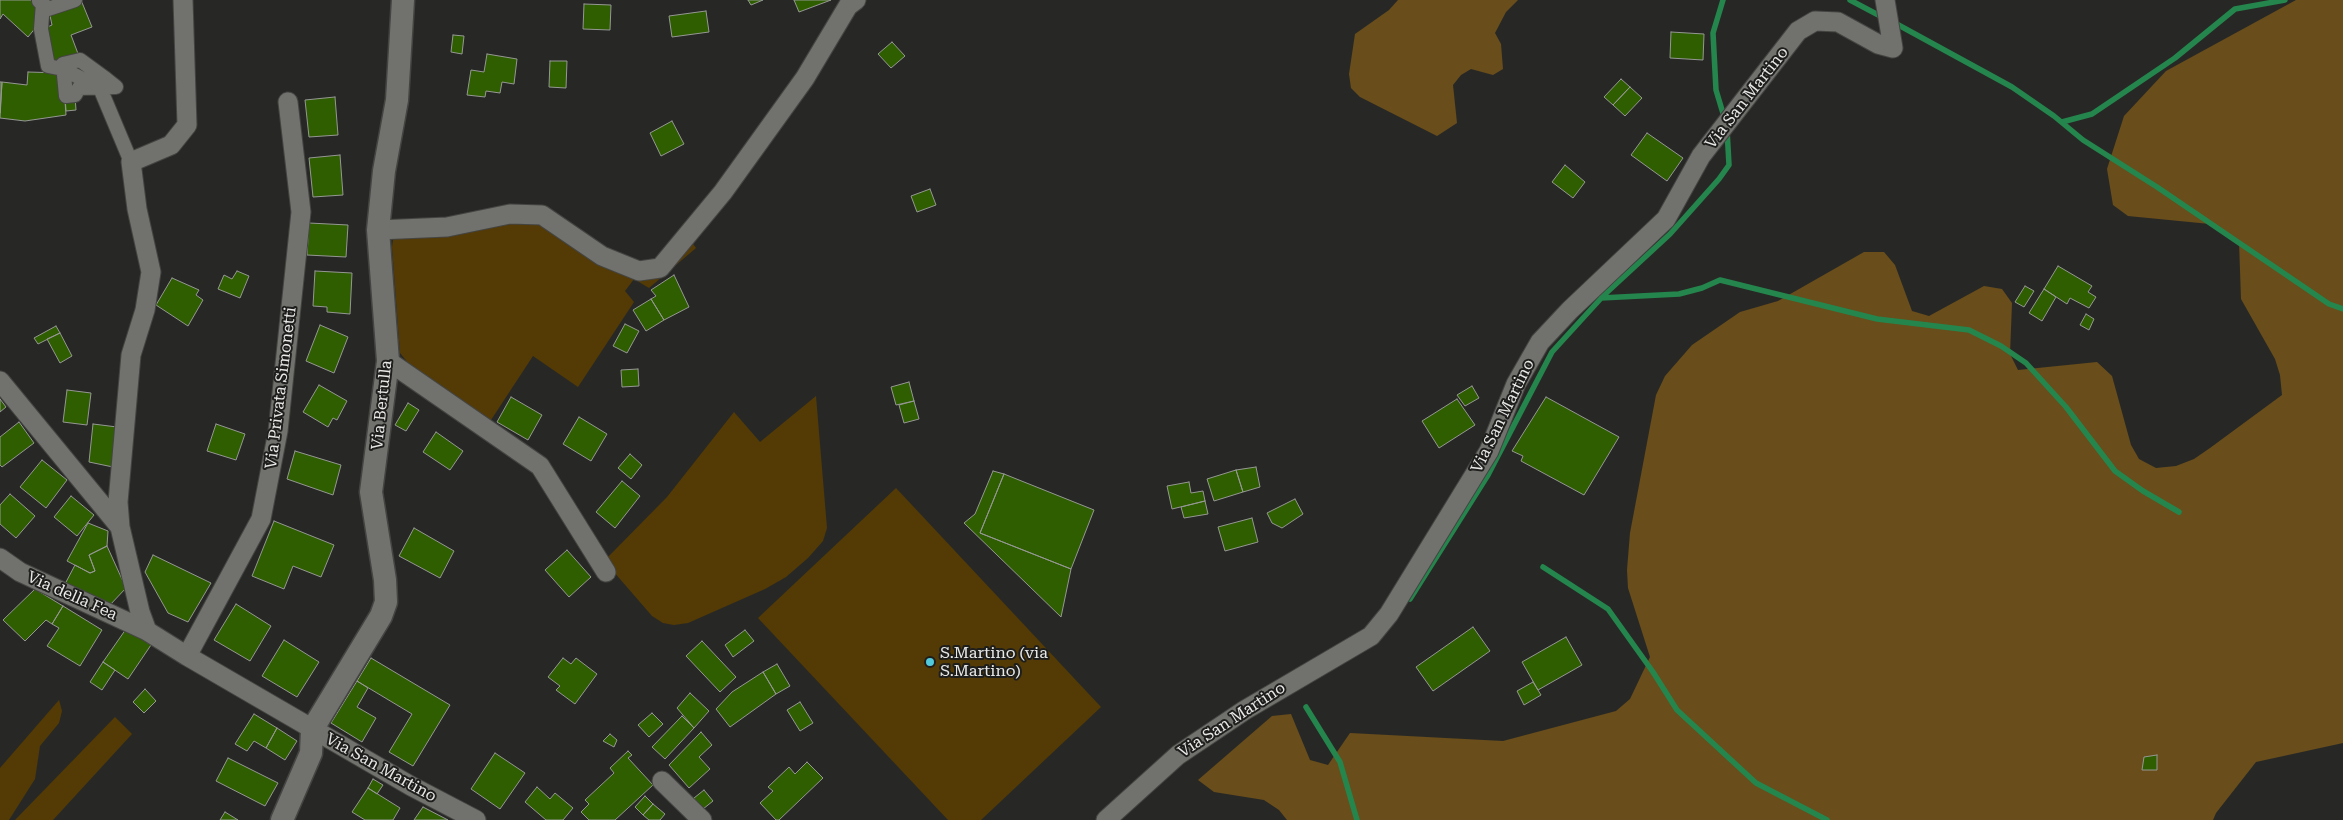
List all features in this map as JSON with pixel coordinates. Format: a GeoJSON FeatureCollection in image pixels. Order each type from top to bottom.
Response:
{"type":"FeatureCollection","features":[{"type":"Feature","properties":{"kind":"street"},"geometry":{"type":"LineString","coordinates":[[40,1],[48,9],[75,0]]}},
{"type":"Feature","properties":{"kind":"street"},"geometry":{"type":"LineString","coordinates":[[131,162],[171,145],[187,125],[183,0]]}},
{"type":"Feature","properties":{"kind":"street","name":"Via Bertulla"},"geometry":{"type":"LineString","coordinates":[[312,730],[381,616],[386,602],[385,580],[371,492],[388,361],[378,230],[384,171],[397,100],[402,0]]}},
{"type":"Feature","properties":{"kind":"street"},"geometry":{"type":"LineString","coordinates":[[378,230],[447,227],[510,214],[542,216],[602,256],[639,271],[660,268],[723,192],[804,78],[848,6],[856,0]]}},
{"type":"Feature","properties":{"kind":"street","name":"Via San Martino"},"geometry":{"type":"LineString","coordinates":[[1106,820],[1178,755],[1245,710],[1371,636],[1390,614],[1489,451],[1516,384],[1540,342],[1570,310],[1666,219],[1701,156],[1798,31],[1815,21],[1838,22],[1878,44],[1893,48],[1894,44],[1886,0]]}},
{"type":"Feature","properties":{"kind":"street"},"geometry":{"type":"LineString","coordinates":[[40,1],[41,29],[48,66],[63,68],[100,88],[131,162],[137,209],[151,272],[147,302],[131,355],[118,502],[120,527],[140,612],[147,631]]}},
{"type":"Feature","properties":{"kind":"street"},"geometry":{"type":"LineString","coordinates":[[63,68],[66,96],[75,95],[79,88],[100,88]]}},
{"type":"Feature","properties":{"kind":"street","name":"Via Privata Simonetti"},"geometry":{"type":"LineString","coordinates":[[186,656],[261,519],[278,431],[301,212],[288,102]]}},
{"type":"Feature","properties":{"kind":"street"},"geometry":{"type":"LineString","coordinates":[[388,361],[540,466],[606,572]]}},
{"type":"Feature","properties":{"kind":"street"},"geometry":{"type":"LineString","coordinates":[[0,381],[120,527]]}},
{"type":"Feature","properties":{"kind":"street","name":"Via della Fea"},"geometry":{"type":"LineString","coordinates":[[0,558],[20,572],[147,631],[186,656]]}},
{"type":"Feature","properties":{"kind":"street","name":"Via San Martino"},"geometry":{"type":"LineString","coordinates":[[186,656],[411,786],[476,820]]}},
{"type":"Feature","properties":{"kind":"street"},"geometry":{"type":"LineString","coordinates":[[282,820],[311,753],[312,730]]}},
{"type":"Feature","properties":{"kind":"street"},"geometry":{"type":"LineString","coordinates":[[662,781],[702,820]]}},
{"type":"Feature","properties":{"kind":"shaded area"},"geometry":{"type":"Polygon","coordinates":[[[1398,0],[1518,0],[1506,12],[1495,33],[1501,44],[1503,69],[1493,75],[1471,69],[1461,75],[1453,85],[1457,123],[1437,136],[1360,97],[1351,88],[1349,74],[1355,34],[1389,10],[1398,0]]]}},
{"type":"Feature","properties":{"kind":"shaded area"},"geometry":{"type":"Polygon","coordinates":[[[2296,0],[2343,0],[2343,743],[2256,762],[2216,813],[2213,820],[1287,820],[1279,810],[1264,800],[1214,792],[1198,780],[1272,716],[1291,714],[1310,760],[1328,765],[1350,733],[1503,741],[1616,711],[1630,699],[1650,657],[1628,588],[1627,570],[1630,533],[1656,395],[1665,376],[1692,345],[1740,312],[1778,301],[1864,252],[1884,252],[1895,265],[1912,311],[1929,316],[1984,286],[2002,289],[2012,303],[2010,354],[2018,370],[2097,362],[2112,376],[2131,445],[2139,459],[2156,468],[2176,466],[2194,459],[2210,448],[2282,395],[2280,375],[2275,359],[2241,299],[2239,241],[2210,224],[2128,216],[2113,205],[2107,169],[2124,116],[2166,71],[2296,0]]]}},
{"type":"Feature","properties":{"kind":"shaded area"},"geometry":{"type":"Polygon","coordinates":[[[535,218],[643,274],[691,241],[696,248],[649,288],[634,279],[625,291],[634,302],[578,387],[533,356],[489,423],[413,369],[400,353],[393,240],[398,236],[535,218]]]}},
{"type":"Feature","properties":{"kind":"shaded area"},"geometry":{"type":"Polygon","coordinates":[[[816,396],[827,528],[823,541],[808,558],[786,577],[765,589],[688,623],[674,625],[663,623],[652,616],[607,564],[606,560],[608,557],[667,497],[734,412],[760,442],[816,396]]]}},
{"type":"Feature","properties":{"kind":"shaded area","name":"S.Martino (via S.Martino)"},"geometry":{"type":"Polygon","coordinates":[[[896,488],[1101,707],[981,820],[948,820],[758,618],[896,488]]]}},
{"type":"Feature","properties":{"kind":"shaded area"},"geometry":{"type":"Polygon","coordinates":[[[59,700],[62,711],[59,723],[40,746],[35,779],[9,820],[0,820],[0,768],[59,700]]]}},
{"type":"Feature","properties":{"kind":"shaded area"},"geometry":{"type":"Polygon","coordinates":[[[115,717],[132,734],[53,820],[15,820],[115,717]]]}},
{"type":"Feature","properties":{"kind":"building"},"geometry":{"type":"Polygon","coordinates":[[[0,0],[31,0],[40,3],[41,21],[28,37],[3,14],[0,19],[0,0]]]}},
{"type":"Feature","properties":{"kind":"building"},"geometry":{"type":"Polygon","coordinates":[[[81,0],[92,27],[71,35],[80,59],[61,63],[52,59],[45,28],[52,25],[49,11],[81,0]]]}},
{"type":"Feature","properties":{"kind":"building"},"geometry":{"type":"Polygon","coordinates":[[[748,0],[763,0],[751,5],[748,0]]]}},
{"type":"Feature","properties":{"kind":"building"},"geometry":{"type":"Polygon","coordinates":[[[794,0],[831,0],[799,12],[794,0]]]}},
{"type":"Feature","properties":{"kind":"building"},"geometry":{"type":"Polygon","coordinates":[[[584,4],[611,5],[610,30],[583,29],[584,4]]]}},
{"type":"Feature","properties":{"kind":"building"},"geometry":{"type":"Polygon","coordinates":[[[706,11],[709,32],[672,37],[669,16],[706,11]]]}},
{"type":"Feature","properties":{"kind":"building"},"geometry":{"type":"Polygon","coordinates":[[[1671,32],[1704,34],[1703,60],[1670,58],[1671,32]]]}},
{"type":"Feature","properties":{"kind":"building"},"geometry":{"type":"Polygon","coordinates":[[[453,35],[464,36],[462,54],[451,52],[453,35]]]}},
{"type":"Feature","properties":{"kind":"building"},"geometry":{"type":"Polygon","coordinates":[[[892,42],[905,56],[891,68],[878,54],[892,42]]]}},
{"type":"Feature","properties":{"kind":"building"},"geometry":{"type":"Polygon","coordinates":[[[487,54],[517,59],[514,84],[502,82],[500,93],[486,91],[485,97],[467,95],[471,70],[484,72],[487,54]]]}},
{"type":"Feature","properties":{"kind":"building"},"geometry":{"type":"Polygon","coordinates":[[[550,61],[567,61],[566,88],[549,87],[550,61]]]}},
{"type":"Feature","properties":{"kind":"building"},"geometry":{"type":"Polygon","coordinates":[[[28,72],[63,73],[66,115],[25,121],[0,118],[2,82],[27,85],[28,72]]]}},
{"type":"Feature","properties":{"kind":"building"},"geometry":{"type":"Polygon","coordinates":[[[1621,79],[1630,87],[1613,105],[1604,97],[1621,79]]]}},
{"type":"Feature","properties":{"kind":"building"},"geometry":{"type":"Polygon","coordinates":[[[0,82],[2,82],[0,113],[0,82]]]}},
{"type":"Feature","properties":{"kind":"building"},"geometry":{"type":"Polygon","coordinates":[[[1630,87],[1642,98],[1625,116],[1613,105],[1630,87]]]}},
{"type":"Feature","properties":{"kind":"building"},"geometry":{"type":"Polygon","coordinates":[[[75,96],[76,110],[66,111],[65,97],[75,96]]]}},
{"type":"Feature","properties":{"kind":"building"},"geometry":{"type":"Polygon","coordinates":[[[335,97],[338,135],[309,137],[305,100],[335,97]]]}},
{"type":"Feature","properties":{"kind":"building"},"geometry":{"type":"Polygon","coordinates":[[[672,121],[684,144],[661,156],[650,133],[672,121]]]}},
{"type":"Feature","properties":{"kind":"building"},"geometry":{"type":"Polygon","coordinates":[[[1647,133],[1683,158],[1667,181],[1631,155],[1647,133]]]}},
{"type":"Feature","properties":{"kind":"building"},"geometry":{"type":"Polygon","coordinates":[[[340,155],[343,195],[313,197],[309,158],[340,155]]]}},
{"type":"Feature","properties":{"kind":"building"},"geometry":{"type":"Polygon","coordinates":[[[1565,165],[1585,182],[1573,198],[1552,182],[1565,165]]]}},
{"type":"Feature","properties":{"kind":"building"},"geometry":{"type":"Polygon","coordinates":[[[930,189],[936,205],[917,212],[911,196],[930,189]]]}},
{"type":"Feature","properties":{"kind":"building"},"geometry":{"type":"Polygon","coordinates":[[[309,223],[348,225],[346,257],[307,255],[309,223]]]}},
{"type":"Feature","properties":{"kind":"building"},"geometry":{"type":"Polygon","coordinates":[[[2058,266],[2092,286],[2088,292],[2096,297],[2089,308],[2070,298],[2067,304],[2044,289],[2058,266]]]}},
{"type":"Feature","properties":{"kind":"building"},"geometry":{"type":"Polygon","coordinates":[[[237,271],[249,276],[240,298],[218,289],[224,275],[232,279],[237,271]]]}},
{"type":"Feature","properties":{"kind":"building"},"geometry":{"type":"Polygon","coordinates":[[[315,271],[352,273],[350,314],[327,312],[327,307],[313,306],[315,271]]]}},
{"type":"Feature","properties":{"kind":"building"},"geometry":{"type":"Polygon","coordinates":[[[674,275],[689,307],[664,320],[651,299],[656,296],[651,290],[674,275]]]}},
{"type":"Feature","properties":{"kind":"building"},"geometry":{"type":"Polygon","coordinates":[[[172,278],[199,290],[196,295],[203,300],[188,326],[156,305],[172,278]]]}},
{"type":"Feature","properties":{"kind":"building"},"geometry":{"type":"Polygon","coordinates":[[[2025,286],[2034,291],[2024,307],[2015,302],[2025,286]]]}},
{"type":"Feature","properties":{"kind":"building"},"geometry":{"type":"Polygon","coordinates":[[[2044,289],[2056,297],[2042,321],[2029,313],[2044,289]]]}},
{"type":"Feature","properties":{"kind":"building"},"geometry":{"type":"Polygon","coordinates":[[[651,299],[664,320],[646,331],[633,310],[651,299]]]}},
{"type":"Feature","properties":{"kind":"building"},"geometry":{"type":"Polygon","coordinates":[[[2086,314],[2094,319],[2089,330],[2080,325],[2086,314]]]}},
{"type":"Feature","properties":{"kind":"building"},"geometry":{"type":"Polygon","coordinates":[[[625,324],[639,331],[627,353],[613,346],[625,324]]]}},
{"type":"Feature","properties":{"kind":"building"},"geometry":{"type":"Polygon","coordinates":[[[320,325],[348,337],[334,373],[306,361],[320,325]]]}},
{"type":"Feature","properties":{"kind":"building"},"geometry":{"type":"Polygon","coordinates":[[[56,326],[60,333],[38,344],[34,338],[56,326]]]}},
{"type":"Feature","properties":{"kind":"building"},"geometry":{"type":"Polygon","coordinates":[[[60,333],[72,356],[60,363],[47,339],[60,333]]]}},
{"type":"Feature","properties":{"kind":"building"},"geometry":{"type":"Polygon","coordinates":[[[638,369],[639,386],[622,387],[621,370],[638,369]]]}},
{"type":"Feature","properties":{"kind":"building"},"geometry":{"type":"Polygon","coordinates":[[[909,382],[914,401],[896,405],[891,387],[909,382]]]}},
{"type":"Feature","properties":{"kind":"building"},"geometry":{"type":"Polygon","coordinates":[[[319,385],[347,401],[337,420],[333,418],[328,427],[303,412],[319,385]]]}},
{"type":"Feature","properties":{"kind":"building"},"geometry":{"type":"Polygon","coordinates":[[[1472,386],[1479,398],[1465,406],[1457,395],[1472,386]]]}},
{"type":"Feature","properties":{"kind":"building"},"geometry":{"type":"Polygon","coordinates":[[[67,390],[91,393],[87,425],[63,422],[67,390]]]}},
{"type":"Feature","properties":{"kind":"building"},"geometry":{"type":"Polygon","coordinates":[[[511,397],[542,415],[528,440],[497,422],[511,397]]]}},
{"type":"Feature","properties":{"kind":"building"},"geometry":{"type":"Polygon","coordinates":[[[1546,397],[1619,437],[1584,495],[1521,461],[1523,456],[1512,451],[1546,397]]]}},
{"type":"Feature","properties":{"kind":"building"},"geometry":{"type":"Polygon","coordinates":[[[0,399],[6,407],[0,412],[0,399]]]}},
{"type":"Feature","properties":{"kind":"building"},"geometry":{"type":"Polygon","coordinates":[[[1457,399],[1475,425],[1439,448],[1422,421],[1457,399]]]}},
{"type":"Feature","properties":{"kind":"building"},"geometry":{"type":"Polygon","coordinates":[[[914,401],[919,419],[904,423],[899,405],[914,401]]]}},
{"type":"Feature","properties":{"kind":"building"},"geometry":{"type":"Polygon","coordinates":[[[408,403],[419,410],[406,431],[395,425],[408,403]]]}},
{"type":"Feature","properties":{"kind":"building"},"geometry":{"type":"Polygon","coordinates":[[[579,417],[607,434],[591,461],[563,444],[579,417]]]}},
{"type":"Feature","properties":{"kind":"building"},"geometry":{"type":"Polygon","coordinates":[[[19,422],[34,443],[2,467],[0,465],[0,437],[19,422]]]}},
{"type":"Feature","properties":{"kind":"building"},"geometry":{"type":"Polygon","coordinates":[[[93,424],[117,427],[113,467],[89,462],[93,424]]]}},
{"type":"Feature","properties":{"kind":"building"},"geometry":{"type":"Polygon","coordinates":[[[216,424],[245,434],[236,460],[207,451],[216,424]]]}},
{"type":"Feature","properties":{"kind":"building"},"geometry":{"type":"Polygon","coordinates":[[[436,432],[463,451],[450,470],[423,452],[436,432]]]}},
{"type":"Feature","properties":{"kind":"building"},"geometry":{"type":"Polygon","coordinates":[[[295,451],[341,465],[333,495],[287,479],[295,451]]]}},
{"type":"Feature","properties":{"kind":"building"},"geometry":{"type":"Polygon","coordinates":[[[630,454],[642,465],[631,479],[618,468],[630,454]]]}},
{"type":"Feature","properties":{"kind":"building"},"geometry":{"type":"Polygon","coordinates":[[[42,460],[67,480],[46,508],[20,487],[42,460]]]}},
{"type":"Feature","properties":{"kind":"building"},"geometry":{"type":"Polygon","coordinates":[[[1256,467],[1260,487],[1243,492],[1236,470],[1256,467]]]}},
{"type":"Feature","properties":{"kind":"building"},"geometry":{"type":"Polygon","coordinates":[[[1236,470],[1243,492],[1214,501],[1207,479],[1236,470]]]}},
{"type":"Feature","properties":{"kind":"building"},"geometry":{"type":"Polygon","coordinates":[[[993,471],[1004,474],[980,533],[1071,569],[1061,617],[964,523],[975,514],[993,471]]]}},
{"type":"Feature","properties":{"kind":"building"},"geometry":{"type":"Polygon","coordinates":[[[1004,474],[1094,510],[1071,569],[980,533],[1004,474]]]}},
{"type":"Feature","properties":{"kind":"building"},"geometry":{"type":"Polygon","coordinates":[[[622,481],[640,496],[615,528],[596,512],[622,481]]]}},
{"type":"Feature","properties":{"kind":"building"},"geometry":{"type":"Polygon","coordinates":[[[1189,482],[1191,493],[1203,491],[1205,501],[1172,509],[1167,486],[1189,482]]]}},
{"type":"Feature","properties":{"kind":"building"},"geometry":{"type":"Polygon","coordinates":[[[10,494],[35,516],[16,538],[0,524],[0,505],[10,494]]]}},
{"type":"Feature","properties":{"kind":"building"},"geometry":{"type":"Polygon","coordinates":[[[71,496],[94,515],[77,536],[54,517],[71,496]]]}},
{"type":"Feature","properties":{"kind":"building"},"geometry":{"type":"Polygon","coordinates":[[[1295,499],[1303,514],[1282,528],[1272,523],[1267,513],[1295,499]]]}},
{"type":"Feature","properties":{"kind":"building"},"geometry":{"type":"Polygon","coordinates":[[[1205,501],[1208,514],[1184,518],[1181,507],[1205,501]]]}},
{"type":"Feature","properties":{"kind":"building"},"geometry":{"type":"Polygon","coordinates":[[[1252,518],[1258,542],[1225,551],[1218,527],[1252,518]]]}},
{"type":"Feature","properties":{"kind":"building"},"geometry":{"type":"Polygon","coordinates":[[[274,521],[334,545],[321,577],[293,566],[284,589],[252,576],[274,521]]]}},
{"type":"Feature","properties":{"kind":"building"},"geometry":{"type":"Polygon","coordinates":[[[88,523],[108,531],[107,546],[89,555],[95,571],[90,573],[67,561],[88,523]]]}},
{"type":"Feature","properties":{"kind":"building"},"geometry":{"type":"Polygon","coordinates":[[[414,528],[454,551],[440,578],[399,556],[414,528]]]}},
{"type":"Feature","properties":{"kind":"building"},"geometry":{"type":"Polygon","coordinates":[[[107,546],[126,588],[109,606],[65,584],[75,565],[90,573],[95,571],[89,555],[107,546]]]}},
{"type":"Feature","properties":{"kind":"building"},"geometry":{"type":"Polygon","coordinates":[[[567,550],[591,577],[569,597],[545,570],[567,550]]]}},
{"type":"Feature","properties":{"kind":"building"},"geometry":{"type":"Polygon","coordinates":[[[153,555],[211,583],[188,622],[168,613],[145,572],[153,555]]]}},
{"type":"Feature","properties":{"kind":"building"},"geometry":{"type":"Polygon","coordinates":[[[35,589],[63,606],[52,624],[46,620],[25,641],[3,620],[35,589]]]}},
{"type":"Feature","properties":{"kind":"building"},"geometry":{"type":"Polygon","coordinates":[[[236,604],[271,626],[250,661],[214,640],[236,604]]]}},
{"type":"Feature","properties":{"kind":"building"},"geometry":{"type":"Polygon","coordinates":[[[63,606],[102,630],[80,666],[47,646],[59,628],[52,624],[63,606]]]}},
{"type":"Feature","properties":{"kind":"building"},"geometry":{"type":"Polygon","coordinates":[[[1473,627],[1490,651],[1433,691],[1416,667],[1473,627]]]}},
{"type":"Feature","properties":{"kind":"building"},"geometry":{"type":"Polygon","coordinates":[[[126,629],[151,645],[128,679],[103,662],[126,629]]]}},
{"type":"Feature","properties":{"kind":"building"},"geometry":{"type":"Polygon","coordinates":[[[745,630],[754,641],[733,657],[725,645],[745,630]]]}},
{"type":"Feature","properties":{"kind":"building"},"geometry":{"type":"Polygon","coordinates":[[[1566,637],[1582,665],[1538,690],[1522,662],[1566,637]]]}},
{"type":"Feature","properties":{"kind":"building"},"geometry":{"type":"Polygon","coordinates":[[[284,640],[319,662],[297,697],[262,676],[284,640]]]}},
{"type":"Feature","properties":{"kind":"building"},"geometry":{"type":"Polygon","coordinates":[[[702,641],[736,677],[720,692],[686,656],[702,641]]]}},
{"type":"Feature","properties":{"kind":"building"},"geometry":{"type":"Polygon","coordinates":[[[371,658],[450,705],[413,766],[389,752],[412,714],[357,681],[371,658]]]}},
{"type":"Feature","properties":{"kind":"building"},"geometry":{"type":"Polygon","coordinates":[[[563,658],[571,664],[576,658],[597,674],[575,704],[556,690],[560,686],[548,677],[563,658]]]}},
{"type":"Feature","properties":{"kind":"building"},"geometry":{"type":"Polygon","coordinates":[[[103,662],[115,670],[102,690],[90,682],[103,662]]]}},
{"type":"Feature","properties":{"kind":"building"},"geometry":{"type":"Polygon","coordinates":[[[777,664],[790,686],[776,694],[763,672],[777,664]]]}},
{"type":"Feature","properties":{"kind":"building"},"geometry":{"type":"Polygon","coordinates":[[[763,672],[776,694],[730,727],[716,709],[732,692],[763,672]]]}},
{"type":"Feature","properties":{"kind":"building"},"geometry":{"type":"Polygon","coordinates":[[[357,681],[368,688],[357,707],[376,718],[362,742],[331,723],[357,681]]]}},
{"type":"Feature","properties":{"kind":"building"},"geometry":{"type":"Polygon","coordinates":[[[1533,682],[1541,695],[1524,705],[1517,691],[1533,682]]]}},
{"type":"Feature","properties":{"kind":"building"},"geometry":{"type":"Polygon","coordinates":[[[145,689],[156,701],[144,713],[133,702],[145,689]]]}},
{"type":"Feature","properties":{"kind":"building"},"geometry":{"type":"Polygon","coordinates":[[[690,693],[709,711],[694,728],[677,708],[690,693]]]}},
{"type":"Feature","properties":{"kind":"building"},"geometry":{"type":"Polygon","coordinates":[[[800,702],[813,723],[800,731],[787,710],[800,702]]]}},
{"type":"Feature","properties":{"kind":"building"},"geometry":{"type":"Polygon","coordinates":[[[652,713],[663,724],[649,737],[638,725],[652,713]]]}},
{"type":"Feature","properties":{"kind":"building"},"geometry":{"type":"Polygon","coordinates":[[[254,714],[277,728],[266,748],[254,741],[247,751],[235,744],[254,714]]]}},
{"type":"Feature","properties":{"kind":"building"},"geometry":{"type":"Polygon","coordinates":[[[682,716],[694,728],[665,759],[652,747],[682,716]]]}},
{"type":"Feature","properties":{"kind":"building"},"geometry":{"type":"Polygon","coordinates":[[[277,728],[297,741],[285,760],[266,748],[277,728]]]}},
{"type":"Feature","properties":{"kind":"building"},"geometry":{"type":"Polygon","coordinates":[[[701,732],[712,745],[699,757],[710,769],[689,788],[669,765],[701,732]]]}},
{"type":"Feature","properties":{"kind":"building"},"geometry":{"type":"Polygon","coordinates":[[[610,734],[617,740],[614,747],[603,741],[610,734]]]}},
{"type":"Feature","properties":{"kind":"building"},"geometry":{"type":"Polygon","coordinates":[[[628,751],[632,755],[628,758],[653,785],[615,820],[589,820],[581,812],[589,804],[585,800],[614,773],[610,768],[628,751]]]}},
{"type":"Feature","properties":{"kind":"building"},"geometry":{"type":"Polygon","coordinates":[[[495,753],[525,773],[500,809],[471,789],[495,753]]]}},
{"type":"Feature","properties":{"kind":"building"},"geometry":{"type":"Polygon","coordinates":[[[2157,755],[2157,770],[2142,770],[2144,757],[2157,755]]]}},
{"type":"Feature","properties":{"kind":"building"},"geometry":{"type":"Polygon","coordinates":[[[228,758],[278,783],[265,806],[216,781],[228,758]]]}},
{"type":"Feature","properties":{"kind":"building"},"geometry":{"type":"Polygon","coordinates":[[[807,762],[823,778],[779,820],[776,820],[760,803],[773,791],[768,787],[789,767],[795,774],[807,762]]]}},
{"type":"Feature","properties":{"kind":"building"},"geometry":{"type":"Polygon","coordinates":[[[373,779],[383,785],[377,794],[368,788],[373,779]]]}},
{"type":"Feature","properties":{"kind":"building"},"geometry":{"type":"Polygon","coordinates":[[[537,787],[550,799],[555,793],[573,808],[563,820],[546,820],[525,802],[537,787]]]}},
{"type":"Feature","properties":{"kind":"building"},"geometry":{"type":"Polygon","coordinates":[[[368,788],[400,808],[393,820],[365,820],[352,812],[368,788]]]}},
{"type":"Feature","properties":{"kind":"building"},"geometry":{"type":"Polygon","coordinates":[[[704,790],[713,801],[703,809],[694,798],[704,790]]]}},
{"type":"Feature","properties":{"kind":"building"},"geometry":{"type":"Polygon","coordinates":[[[645,796],[653,804],[643,815],[635,807],[645,796]]]}},
{"type":"Feature","properties":{"kind":"building"},"geometry":{"type":"Polygon","coordinates":[[[653,804],[665,814],[660,820],[649,820],[643,815],[653,804]]]}},
{"type":"Feature","properties":{"kind":"building"},"geometry":{"type":"Polygon","coordinates":[[[423,807],[448,820],[414,820],[423,807]]]}},
{"type":"Feature","properties":{"kind":"building"},"geometry":{"type":"Polygon","coordinates":[[[225,812],[238,820],[220,820],[225,812]]]}},
{"type":"Feature","properties":{"kind":"waterway"},"geometry":{"type":"LineString","coordinates":[[1723,0],[1713,33],[1716,90],[1725,120]]}},
{"type":"Feature","properties":{"kind":"waterway"},"geometry":{"type":"LineString","coordinates":[[1850,0],[1884,18]]}},
{"type":"Feature","properties":{"kind":"waterway"},"geometry":{"type":"LineString","coordinates":[[2062,122],[2092,114],[2175,58],[2235,9],[2285,0]]}},
{"type":"Feature","properties":{"kind":"waterway"},"geometry":{"type":"LineString","coordinates":[[1893,22],[2012,87],[2054,116],[2083,140],[2157,187],[2329,304],[2343,309]]}},
{"type":"Feature","properties":{"kind":"waterway"},"geometry":{"type":"LineString","coordinates":[[1410,599],[1488,475],[1552,352],[1604,295],[1670,234],[1729,165],[1727,129]]}},
{"type":"Feature","properties":{"kind":"waterway"},"geometry":{"type":"LineString","coordinates":[[1601,298],[1679,294],[1702,288],[1720,280],[1877,319],[1969,330],[2001,346],[2026,363],[2066,407],[2115,471],[2143,491],[2179,512]]}},
{"type":"Feature","properties":{"kind":"waterway"},"geometry":{"type":"LineString","coordinates":[[1543,567],[1608,609],[1653,672],[1677,710],[1756,783],[1827,820]]}},
{"type":"Feature","properties":{"kind":"waterway"},"geometry":{"type":"LineString","coordinates":[[1306,707],[1340,762],[1357,820]]}},
{"type":"Feature","properties":{"kind":"place","name":"S.Martino (via S.Martino)"},"geometry":{"type":"Point","coordinates":[930,662]}}]}
